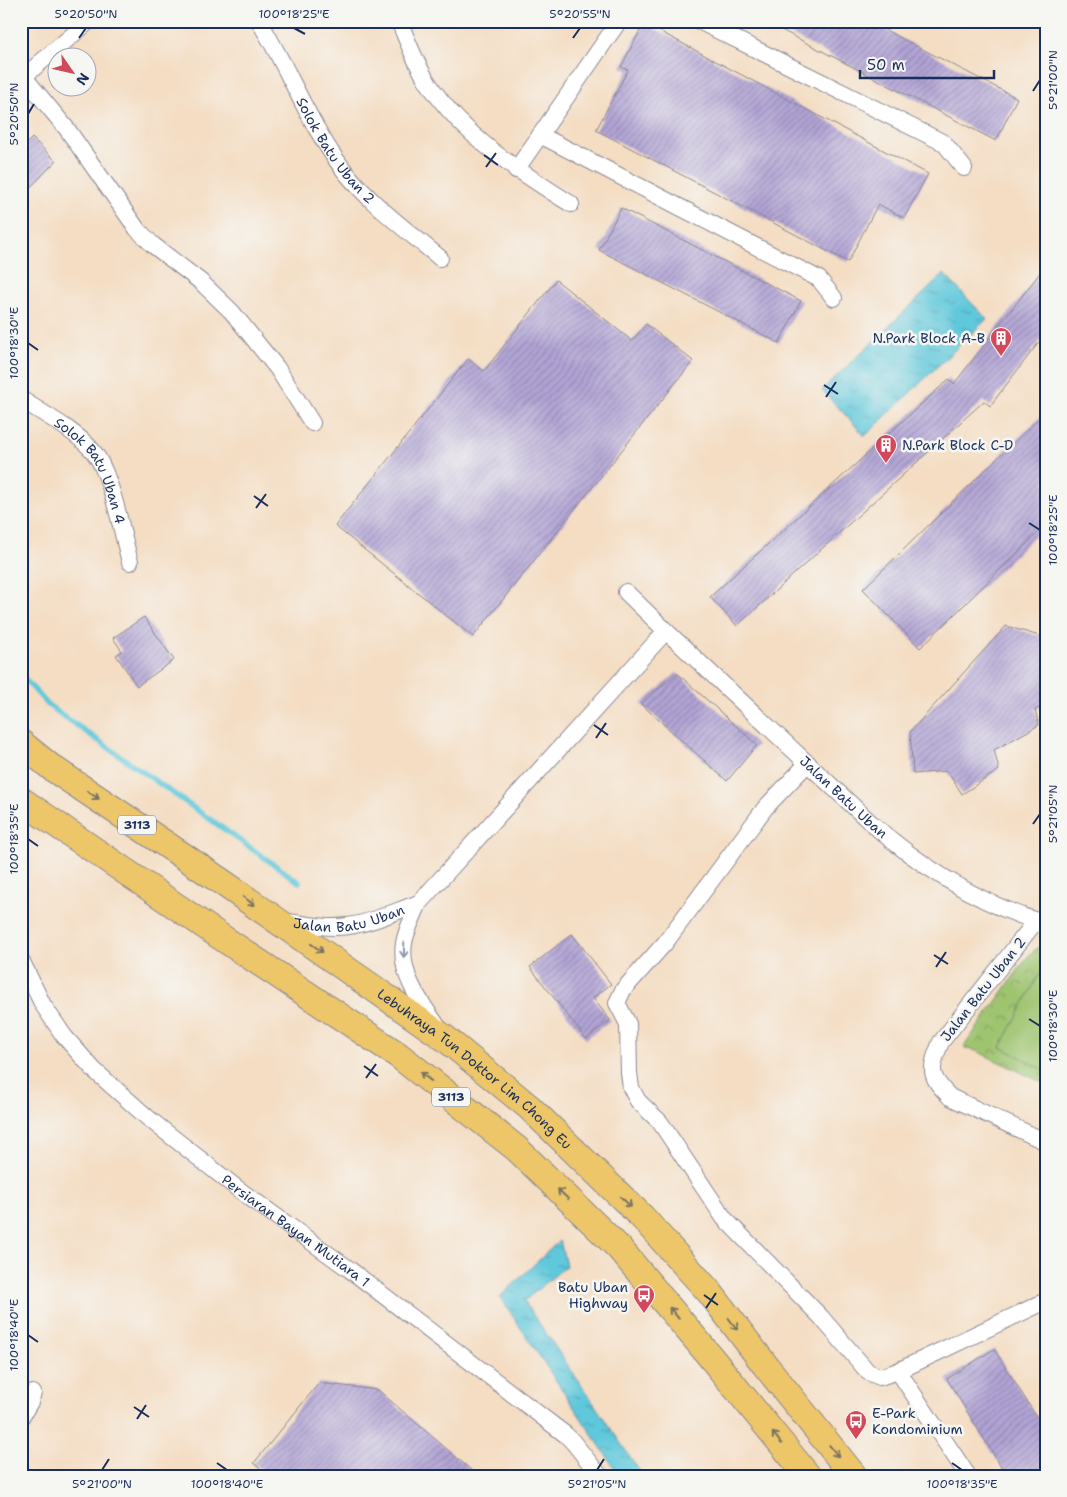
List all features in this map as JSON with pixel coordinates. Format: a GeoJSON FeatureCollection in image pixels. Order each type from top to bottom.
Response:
{"type":"FeatureCollection","features":[{"type":"Feature","properties":{"kind":"highway","name":"Lebuhraya Tun Doktor Lim Chong Eu"},"geometry":{"type":"LineString","coordinates":[[21,743],[52,768],[277,920],[446,1039],[529,1107],[642,1217],[711,1294],[771,1373],[854,1476]]}},
{"type":"Feature","properties":{"kind":"highway","name":"3113"},"geometry":{"type":"LineString","coordinates":[[21,800],[398,1055],[517,1149],[619,1248],[699,1342],[808,1476]]}},
{"type":"Feature","properties":{"kind":"street"},"geometry":{"type":"LineString","coordinates":[[89,21],[23,78],[67,129],[137,229],[153,245],[201,282],[232,312],[277,368],[312,423]]}},
{"type":"Feature","properties":{"kind":"street","name":"Solok Batu Uban 2"},"geometry":{"type":"LineString","coordinates":[[259,21],[336,160],[373,202],[440,258]]}},
{"type":"Feature","properties":{"kind":"street"},"geometry":{"type":"LineString","coordinates":[[399,21],[427,82],[439,99],[474,137],[516,170],[571,204]]}},
{"type":"Feature","properties":{"kind":"street"},"geometry":{"type":"LineString","coordinates":[[516,170],[619,21]]}},
{"type":"Feature","properties":{"kind":"street"},"geometry":{"type":"LineString","coordinates":[[699,21],[944,143],[964,168]]}},
{"type":"Feature","properties":{"kind":"street"},"geometry":{"type":"LineString","coordinates":[[540,135],[818,279],[834,298]]}},
{"type":"Feature","properties":{"kind":"street","name":"Solok Batu Uban 4"},"geometry":{"type":"LineString","coordinates":[[21,399],[74,434],[93,451],[105,469],[130,562]]}},
{"type":"Feature","properties":{"kind":"street","name":"Jalan Batu Uban"},"geometry":{"type":"LineString","coordinates":[[626,592],[870,822],[915,859],[938,875],[987,902],[1041,922]]}},
{"type":"Feature","properties":{"kind":"street","name":"Jalan Batu Uban"},"geometry":{"type":"LineString","coordinates":[[446,1039],[415,993],[404,965],[404,943],[418,903],[666,631]]}},
{"type":"Feature","properties":{"kind":"street"},"geometry":{"type":"LineString","coordinates":[[808,763],[765,808],[664,942],[623,990],[617,1002],[628,1024],[629,1073],[632,1088],[638,1101],[660,1122],[724,1218],[821,1317],[868,1372],[880,1377],[898,1371],[1046,1301]]}},
{"type":"Feature","properties":{"kind":"street","name":"Jalan Batu Uban"},"geometry":{"type":"LineString","coordinates":[[277,920],[324,926],[348,926],[369,921],[418,903]]}},
{"type":"Feature","properties":{"kind":"street","name":"Jalan Batu Uban 2"},"geometry":{"type":"LineString","coordinates":[[1041,922],[941,1042],[934,1058],[932,1075],[950,1097],[1046,1142]]}},
{"type":"Feature","properties":{"kind":"street","name":"Persiaran Bayan Mutiara 1"},"geometry":{"type":"LineString","coordinates":[[21,960],[43,1005],[64,1036],[94,1070],[148,1118],[238,1189],[349,1269],[566,1435],[600,1476]]}},
{"type":"Feature","properties":{"kind":"street"},"geometry":{"type":"LineString","coordinates":[[898,1371],[968,1476]]}},
{"type":"Feature","properties":{"kind":"street"},"geometry":{"type":"LineString","coordinates":[[21,1417],[33,1393]]}},
{"type":"Feature","properties":{"kind":"green space"},"geometry":{"type":"Polygon","coordinates":[[[1046,946],[1046,1084],[974,1050],[965,1049],[965,1045],[1029,955],[1039,947],[1046,946]]]}},
{"type":"Feature","properties":{"kind":"green space"},"geometry":{"type":"Polygon","coordinates":[[[1041,971],[1046,973],[1046,1071],[1001,1047],[1041,971]]]}},
{"type":"Feature","properties":{"kind":"water"},"geometry":{"type":"Polygon","coordinates":[[[944,274],[987,319],[865,436],[822,390],[944,274]]]}},
{"type":"Feature","properties":{"kind":"water"},"geometry":{"type":"Polygon","coordinates":[[[560,1240],[566,1266],[524,1301],[643,1476],[620,1476],[500,1297],[560,1240]]]}},
{"type":"Feature","properties":{"kind":"building"},"geometry":{"type":"Polygon","coordinates":[[[764,21],[868,21],[1017,98],[996,141],[764,21]]]}},
{"type":"Feature","properties":{"kind":"building"},"geometry":{"type":"Polygon","coordinates":[[[644,23],[928,174],[904,218],[878,204],[848,262],[596,130],[628,70],[621,67],[644,23]]]}},
{"type":"Feature","properties":{"kind":"building"},"geometry":{"type":"Polygon","coordinates":[[[32,138],[56,161],[21,197],[21,149],[32,138]]]}},
{"type":"Feature","properties":{"kind":"building"},"geometry":{"type":"Polygon","coordinates":[[[621,208],[801,301],[779,343],[599,250],[621,208]]]}},
{"type":"Feature","properties":{"kind":"building","name":"N.Park Block C-D"},"geometry":{"type":"Polygon","coordinates":[[[1046,265],[1046,333],[990,406],[984,401],[737,626],[710,597],[949,379],[954,384],[1046,265]]]}},
{"type":"Feature","properties":{"kind":"building"},"geometry":{"type":"Polygon","coordinates":[[[556,280],[632,341],[646,324],[693,361],[473,637],[335,526],[468,359],[484,371],[556,280]]]}},
{"type":"Feature","properties":{"kind":"building"},"geometry":{"type":"Polygon","coordinates":[[[1046,411],[1046,525],[920,648],[863,589],[1046,411]]]}},
{"type":"Feature","properties":{"kind":"building"},"geometry":{"type":"Polygon","coordinates":[[[144,617],[174,660],[137,686],[116,655],[122,651],[113,638],[144,617]]]}},
{"type":"Feature","properties":{"kind":"building"},"geometry":{"type":"Polygon","coordinates":[[[1006,626],[1046,638],[1046,704],[1035,710],[1039,725],[994,750],[999,770],[962,794],[947,771],[913,774],[910,732],[1006,626]]]}},
{"type":"Feature","properties":{"kind":"building"},"geometry":{"type":"Polygon","coordinates":[[[677,673],[757,745],[727,781],[641,704],[677,673]]]}},
{"type":"Feature","properties":{"kind":"building"},"geometry":{"type":"Polygon","coordinates":[[[572,934],[611,984],[593,998],[610,1020],[586,1039],[530,967],[572,934]]]}},
{"type":"Feature","properties":{"kind":"building"},"geometry":{"type":"Polygon","coordinates":[[[994,1349],[1046,1432],[1046,1476],[1007,1476],[947,1379],[994,1349]]]}},
{"type":"Feature","properties":{"kind":"building"},"geometry":{"type":"Polygon","coordinates":[[[319,1383],[378,1390],[478,1476],[270,1476],[254,1463],[319,1383]]]}},
{"type":"Feature","properties":{"kind":"waterway"},"geometry":{"type":"LineString","coordinates":[[21,675],[48,705],[299,882]]}},
{"type":"Feature","properties":{"kind":"place","name":"N.Park Block A-B"},"geometry":{"type":"Point","coordinates":[1001,357]}},
{"type":"Feature","properties":{"kind":"place","name":"N.Park Block C-D"},"geometry":{"type":"Point","coordinates":[886,464]}},
{"type":"Feature","properties":{"kind":"place","name":"Batu Uban Highway"},"geometry":{"type":"Point","coordinates":[644,1314]}},
{"type":"Feature","properties":{"kind":"place","name":"E-Park Kondominium"},"geometry":{"type":"Point","coordinates":[856,1440]}}]}
